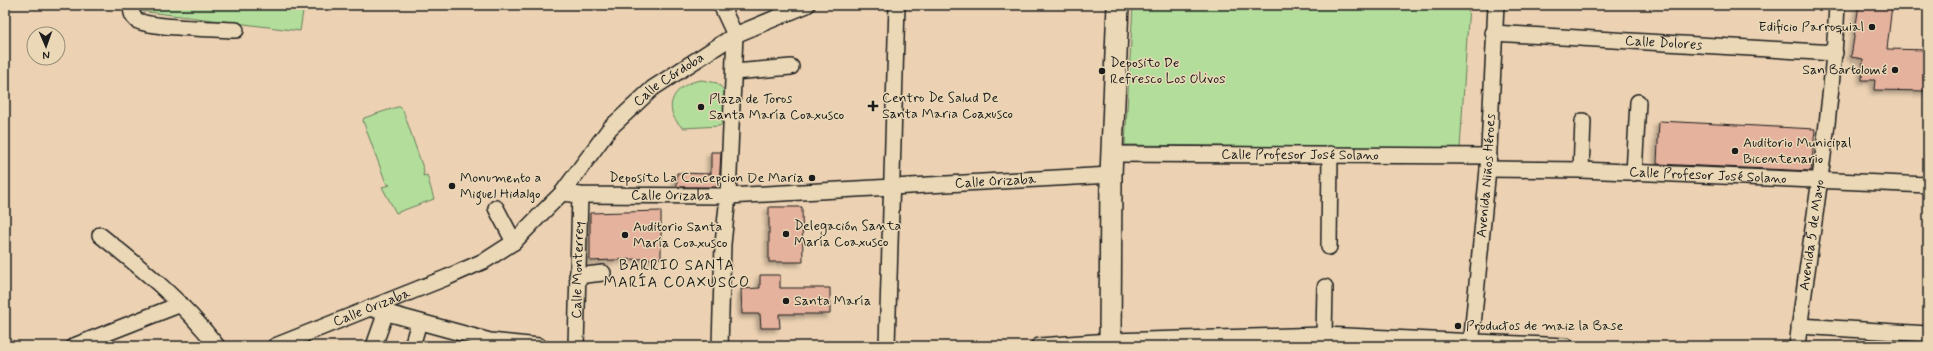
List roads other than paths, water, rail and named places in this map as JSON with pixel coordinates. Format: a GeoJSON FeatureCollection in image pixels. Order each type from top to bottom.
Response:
{"type":"FeatureCollection","features":[{"type":"Feature","properties":{"kind":"street"},"geometry":{"type":"LineString","coordinates":[[131,5],[133,17],[136,20],[152,24],[236,30]]}},
{"type":"Feature","properties":{"kind":"street"},"geometry":{"type":"LineString","coordinates":[[720,346],[723,244],[728,196],[735,35],[721,5]]}},
{"type":"Feature","properties":{"kind":"street","name":"Calle Córdoba"},"geometry":{"type":"LineString","coordinates":[[562,193],[610,128],[653,88],[735,35],[807,5]]}},
{"type":"Feature","properties":{"kind":"street"},"geometry":{"type":"LineString","coordinates":[[887,346],[888,270],[892,188],[897,5]]}},
{"type":"Feature","properties":{"kind":"street"},"geometry":{"type":"LineString","coordinates":[[1110,343],[1112,154],[1118,5]]}},
{"type":"Feature","properties":{"kind":"street","name":"Avenida Niños Héroes"},"geometry":{"type":"LineString","coordinates":[[1471,343],[1488,163],[1493,32],[1496,5]]}},
{"type":"Feature","properties":{"kind":"street","name":"Avenida 5 de Mayo"},"geometry":{"type":"LineString","coordinates":[[1797,346],[1820,181],[1835,53],[1837,5]]}},
{"type":"Feature","properties":{"kind":"street","name":"Calle Dolores"},"geometry":{"type":"LineString","coordinates":[[1493,32],[1835,53]]}},
{"type":"Feature","properties":{"kind":"street"},"geometry":{"type":"LineString","coordinates":[[734,72],[791,67]]}},
{"type":"Feature","properties":{"kind":"street"},"geometry":{"type":"LineString","coordinates":[[1634,173],[1638,102]]}},
{"type":"Feature","properties":{"kind":"street"},"geometry":{"type":"LineString","coordinates":[[1581,170],[1583,121]]}},
{"type":"Feature","properties":{"kind":"street","name":"Calle Profesor José Solano"},"geometry":{"type":"LineString","coordinates":[[1112,154],[1330,154],[1634,173],[1928,185]]}},
{"type":"Feature","properties":{"kind":"street"},"geometry":{"type":"LineString","coordinates":[[1329,247],[1330,154]]}},
{"type":"Feature","properties":{"kind":"street","name":"Calle Orizaba"},"geometry":{"type":"LineString","coordinates":[[275,346],[486,260],[514,242],[562,193],[580,195],[728,196],[892,188],[1112,174]]}},
{"type":"Feature","properties":{"kind":"street","name":"Calle Monterrey"},"geometry":{"type":"LineString","coordinates":[[576,346],[580,195]]}},
{"type":"Feature","properties":{"kind":"street"},"geometry":{"type":"LineString","coordinates":[[496,208],[514,242]]}},
{"type":"Feature","properties":{"kind":"street"},"geometry":{"type":"LineString","coordinates":[[100,235],[153,277],[181,304],[217,346]]}},
{"type":"Feature","properties":{"kind":"street"},"geometry":{"type":"LineString","coordinates":[[577,276],[603,273]]}},
{"type":"Feature","properties":{"kind":"street"},"geometry":{"type":"LineString","coordinates":[[1324,335],[1325,287]]}},
{"type":"Feature","properties":{"kind":"street"},"geometry":{"type":"LineString","coordinates":[[74,346],[181,304]]}},
{"type":"Feature","properties":{"kind":"street"},"geometry":{"type":"LineString","coordinates":[[369,308],[489,343],[539,346]]}},
{"type":"Feature","properties":{"kind":"street"},"geometry":{"type":"LineString","coordinates":[[374,346],[386,312]]}},
{"type":"Feature","properties":{"kind":"street"},"geometry":{"type":"LineString","coordinates":[[412,346],[418,322]]}},
{"type":"Feature","properties":{"kind":"street"},"geometry":{"type":"LineString","coordinates":[[1800,326],[1928,334]]}},
{"type":"Feature","properties":{"kind":"street"},"geometry":{"type":"LineString","coordinates":[[1039,346],[1110,343],[1283,341],[1324,335],[1471,343],[1566,346]]}},
{"type":"Feature","properties":{"kind":"place","name":"Edificio Parroquial"},"geometry":{"type":"Point","coordinates":[1872,27]}},
{"type":"Feature","properties":{"kind":"place","name":"San Bartolomé"},"geometry":{"type":"Point","coordinates":[1895,70]}},
{"type":"Feature","properties":{"kind":"place","name":"Deposito De Refresco Los Olivos"},"geometry":{"type":"Point","coordinates":[1102,71]}},
{"type":"Feature","properties":{"kind":"place","name":"Centro De Salud De Santa Maria Coaxusco"},"geometry":{"type":"Point","coordinates":[873,106]}},
{"type":"Feature","properties":{"kind":"place","name":"Plaza de Toros Santa María Coaxusco"},"geometry":{"type":"Point","coordinates":[701,107]}},
{"type":"Feature","properties":{"kind":"place","name":"Auditorio Municipal Bicentenario"},"geometry":{"type":"Point","coordinates":[1735,151]}},
{"type":"Feature","properties":{"kind":"place","name":"Deposito La Concepcion De Maria"},"geometry":{"type":"Point","coordinates":[812,178]}},
{"type":"Feature","properties":{"kind":"place","name":"Monumento a Miguel Hidalgo"},"geometry":{"type":"Point","coordinates":[452,186]}},
{"type":"Feature","properties":{"kind":"place","name":"Delegación Santa María Coaxusco"},"geometry":{"type":"Point","coordinates":[786,234]}},
{"type":"Feature","properties":{"kind":"place","name":"Auditorio Santa María Coaxusco"},"geometry":{"type":"Point","coordinates":[625,235]}},
{"type":"Feature","properties":{"kind":"place","name":"Santa María"},"geometry":{"type":"Point","coordinates":[786,301]}},
{"type":"Feature","properties":{"kind":"place","name":"Productos de maiz la Base"},"geometry":{"type":"Point","coordinates":[1458,326]}},
{"type":"Feature","properties":{"kind":"district","name":"BARRIO SANTA MARÍA COAXUSCO"},"geometry":{"type":"Point","coordinates":[677,274]}}]}
